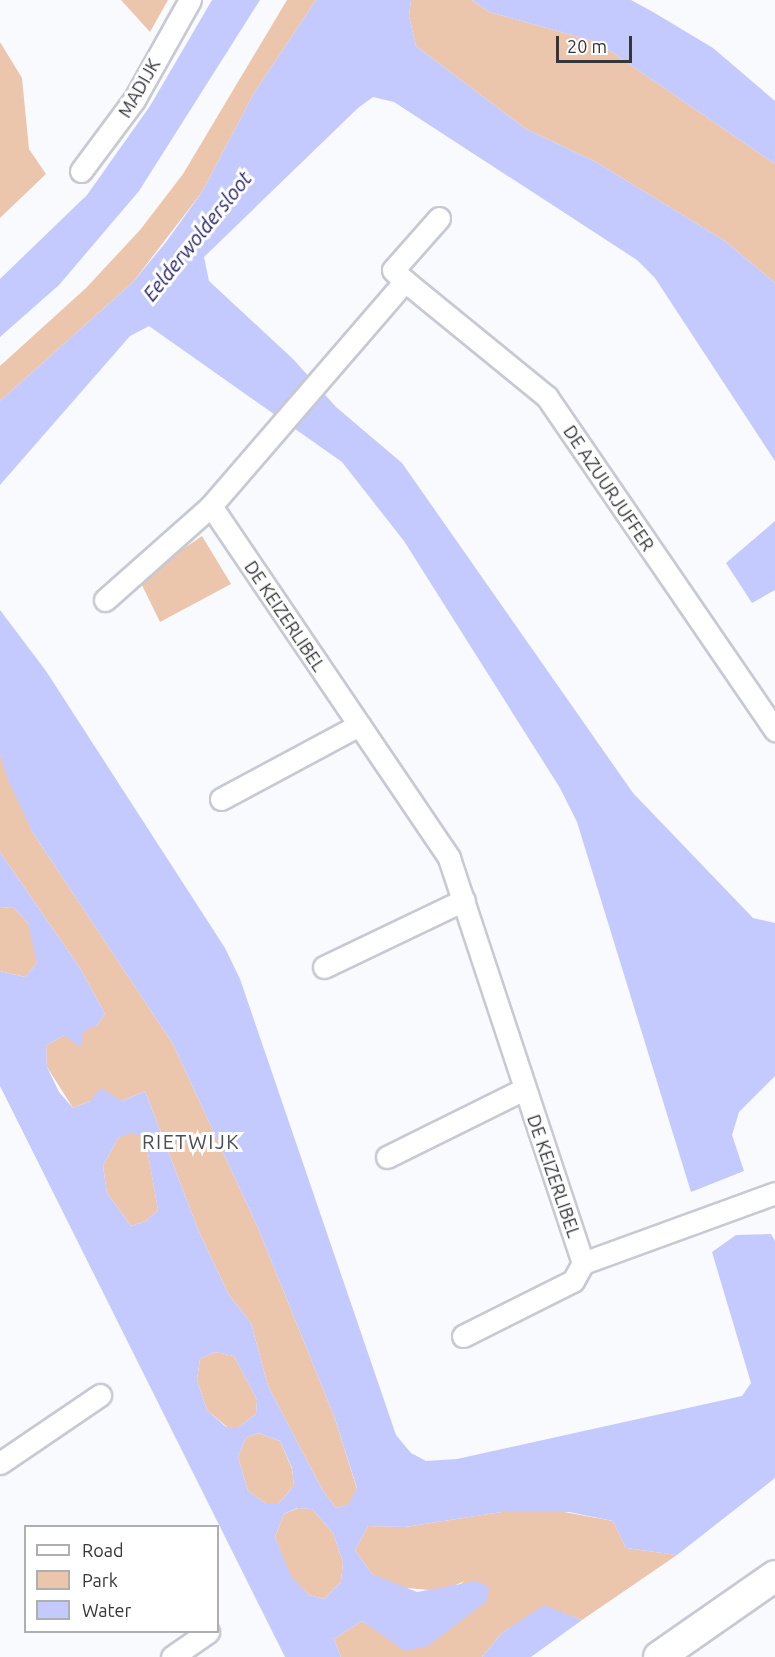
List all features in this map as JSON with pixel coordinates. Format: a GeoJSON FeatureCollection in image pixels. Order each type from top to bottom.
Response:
{"type":"FeatureCollection","features":[{"type":"Feature","properties":{"kind":"main road"},"geometry":{"type":"LineString","coordinates":[[659,1657],[775,1576]]}},
{"type":"Feature","properties":{"kind":"street","name":"MADIJK"},"geometry":{"type":"LineString","coordinates":[[81,171],[134,100],[190,0]]}},
{"type":"Feature","properties":{"kind":"street"},"geometry":{"type":"LineString","coordinates":[[105,600],[211,506],[405,281],[393,270],[439,218]]}},
{"type":"Feature","properties":{"kind":"street","name":"DE AZUURJUFFER"},"geometry":{"type":"LineString","coordinates":[[405,281],[547,397],[775,730]]}},
{"type":"Feature","properties":{"kind":"street","name":"DE KEIZERLIBEL"},"geometry":{"type":"LineString","coordinates":[[211,506],[449,858],[583,1263]]}},
{"type":"Feature","properties":{"kind":"street"},"geometry":{"type":"LineString","coordinates":[[221,799],[359,725]]}},
{"type":"Feature","properties":{"kind":"street"},"geometry":{"type":"LineString","coordinates":[[324,967],[464,900]]}},
{"type":"Feature","properties":{"kind":"street","name":"DE KEIZERLIBEL"},"geometry":{"type":"LineString","coordinates":[[387,1157],[524,1089]]}},
{"type":"Feature","properties":{"kind":"street"},"geometry":{"type":"LineString","coordinates":[[463,1336],[573,1281],[583,1263],[775,1193]]}},
{"type":"Feature","properties":{"kind":"street"},"geometry":{"type":"LineString","coordinates":[[0,1463],[100,1395]]}},
{"type":"Feature","properties":{"kind":"street"},"geometry":{"type":"LineString","coordinates":[[172,1657],[207,1633]]}},
{"type":"Feature","properties":{"kind":"green space"},"geometry":{"type":"Polygon","coordinates":[[[121,0],[168,0],[150,32],[121,0]]]}},
{"type":"Feature","properties":{"kind":"green space"},"geometry":{"type":"Polygon","coordinates":[[[287,0],[316,0],[254,93],[202,192],[133,282],[0,401],[0,366],[86,288],[140,230],[183,174],[287,0]]]}},
{"type":"Feature","properties":{"kind":"green space"},"geometry":{"type":"Polygon","coordinates":[[[411,0],[472,0],[489,12],[597,42],[775,164],[775,283],[725,241],[596,162],[526,129],[416,46],[409,16],[411,0]]]}},
{"type":"Feature","properties":{"kind":"green space"},"geometry":{"type":"Polygon","coordinates":[[[0,42],[22,78],[29,149],[46,174],[0,218],[0,42]]]}},
{"type":"Feature","properties":{"kind":"green space"},"geometry":{"type":"Polygon","coordinates":[[[202,536],[231,584],[160,622],[139,579],[202,536]]]}},
{"type":"Feature","properties":{"kind":"green space"},"geometry":{"type":"Polygon","coordinates":[[[0,754],[33,833],[173,1044],[258,1228],[334,1416],[357,1489],[350,1504],[336,1508],[323,1491],[268,1386],[251,1323],[229,1295],[199,1232],[145,1091],[122,1101],[90,1101],[73,1108],[47,1067],[46,1046],[64,1035],[97,1025],[105,1014],[80,968],[0,852],[0,754]]]}},
{"type":"Feature","properties":{"kind":"green space"},"geometry":{"type":"Polygon","coordinates":[[[13,907],[28,923],[36,945],[37,963],[25,977],[0,971],[0,908],[13,907]]]}},
{"type":"Feature","properties":{"kind":"green space"},"geometry":{"type":"Polygon","coordinates":[[[131,1132],[145,1136],[158,1210],[146,1221],[131,1226],[107,1193],[103,1166],[118,1138],[131,1132]]]}},
{"type":"Feature","properties":{"kind":"green space"},"geometry":{"type":"Polygon","coordinates":[[[215,1352],[234,1356],[257,1400],[256,1414],[239,1427],[227,1427],[207,1410],[197,1380],[200,1359],[215,1352]]]}},
{"type":"Feature","properties":{"kind":"green space"},"geometry":{"type":"Polygon","coordinates":[[[258,1433],[280,1441],[292,1469],[294,1486],[279,1503],[265,1503],[248,1491],[238,1457],[246,1438],[258,1433]]]}},
{"type":"Feature","properties":{"kind":"green space"},"geometry":{"type":"Polygon","coordinates":[[[298,1508],[312,1509],[333,1533],[343,1562],[341,1582],[324,1599],[309,1595],[290,1576],[275,1537],[284,1514],[298,1508]]]}},
{"type":"Feature","properties":{"kind":"green space"},"geometry":{"type":"Polygon","coordinates":[[[502,1512],[564,1512],[613,1521],[626,1548],[677,1555],[582,1620],[544,1606],[502,1633],[482,1657],[341,1657],[334,1639],[362,1621],[383,1634],[465,1581],[441,1591],[396,1587],[372,1574],[355,1550],[368,1526],[405,1527],[502,1512]]]}},
{"type":"Feature","properties":{"kind":"water"},"geometry":{"type":"Polygon","coordinates":[[[212,0],[260,0],[139,191],[59,285],[0,337],[0,279],[87,195],[150,106],[212,0]]]}},
{"type":"Feature","properties":{"kind":"water","name":"Eelderwoldersloot"},"geometry":{"type":"Polygon","coordinates":[[[316,0],[411,0],[409,16],[416,46],[526,129],[596,162],[725,241],[775,283],[775,461],[655,278],[637,260],[394,102],[373,97],[358,108],[204,257],[209,281],[294,360],[336,407],[402,463],[633,793],[753,918],[775,923],[775,1076],[739,1112],[732,1135],[744,1171],[691,1192],[577,822],[560,788],[404,541],[342,462],[149,326],[130,336],[0,485],[0,401],[133,282],[166,242],[202,192],[254,93],[316,0]]]}},
{"type":"Feature","properties":{"kind":"water"},"geometry":{"type":"Polygon","coordinates":[[[472,0],[631,0],[713,48],[775,101],[775,164],[597,42],[489,12],[472,0]]]}},
{"type":"Feature","properties":{"kind":"water"},"geometry":{"type":"Polygon","coordinates":[[[775,521],[775,590],[752,603],[726,563],[775,521]]]}},
{"type":"Feature","properties":{"kind":"water"},"geometry":{"type":"Polygon","coordinates":[[[0,610],[46,671],[225,948],[240,979],[396,1435],[411,1453],[426,1461],[457,1459],[742,1396],[751,1383],[712,1252],[736,1235],[771,1234],[775,1241],[775,1478],[677,1555],[626,1548],[613,1521],[569,1512],[502,1512],[405,1527],[368,1526],[355,1550],[372,1574],[417,1592],[477,1581],[489,1587],[487,1601],[428,1646],[405,1651],[362,1621],[334,1639],[341,1657],[285,1657],[0,1086],[0,971],[25,977],[37,963],[28,923],[13,907],[0,908],[0,852],[80,968],[105,1014],[97,1025],[83,1032],[81,1048],[64,1035],[46,1046],[47,1067],[59,1092],[73,1108],[90,1101],[101,1088],[122,1101],[145,1091],[199,1232],[229,1295],[251,1323],[268,1386],[323,1491],[336,1508],[349,1504],[357,1488],[334,1416],[258,1228],[173,1044],[33,833],[8,780],[0,754],[0,610]],[[131,1133],[118,1138],[103,1166],[107,1193],[131,1226],[146,1221],[158,1210],[145,1137],[131,1133]],[[215,1352],[200,1359],[197,1380],[207,1410],[226,1427],[239,1427],[256,1414],[257,1400],[234,1356],[215,1352]],[[258,1433],[246,1438],[238,1457],[248,1491],[265,1503],[279,1503],[294,1486],[292,1468],[280,1441],[258,1433]],[[297,1508],[284,1514],[275,1537],[291,1576],[309,1595],[324,1599],[341,1582],[343,1562],[333,1533],[312,1509],[297,1508]]]}},
{"type":"Feature","properties":{"kind":"water"},"geometry":{"type":"Polygon","coordinates":[[[544,1605],[582,1620],[531,1657],[482,1657],[502,1633],[544,1605]]]}},
{"type":"Feature","properties":{"kind":"district","name":"RIETWIJK"},"geometry":{"type":"Point","coordinates":[191,1141]}}]}
